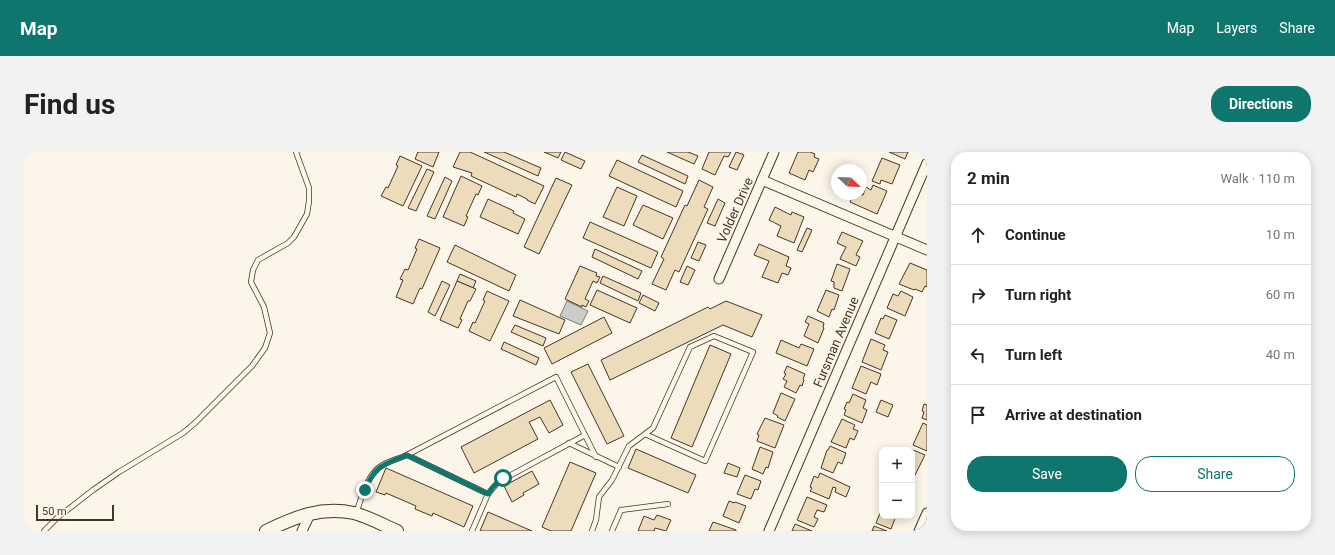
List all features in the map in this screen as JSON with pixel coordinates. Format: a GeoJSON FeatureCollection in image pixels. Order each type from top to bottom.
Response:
{"type":"FeatureCollection","features":[{"type":"Feature","properties":{"kind":"street","name":"Volder Drive"},"geometry":{"type":"LineString","coordinates":[[719,279],[774,152]]}},
{"type":"Feature","properties":{"kind":"street","name":"Fursman Avenue"},"geometry":{"type":"LineString","coordinates":[[769,531],[927,163]]}},
{"type":"Feature","properties":{"kind":"street"},"geometry":{"type":"LineString","coordinates":[[762,180],[927,250]]}},
{"type":"Feature","properties":{"kind":"street"},"geometry":{"type":"LineString","coordinates":[[266,531],[293,518],[324,511],[336,511],[356,514],[397,531]]}},
{"type":"Feature","properties":{"kind":"street"},"geometry":{"type":"LineString","coordinates":[[920,531],[927,513]]}},
{"type":"Feature","properties":{"kind":"street"},"geometry":{"type":"LineString","coordinates":[[302,531],[310,514]]}},
{"type":"Feature","properties":{"kind":"lane"},"geometry":{"type":"LineString","coordinates":[[44,531],[57,518],[93,490],[119,472],[183,433],[252,366],[265,348],[270,333],[264,307],[251,282],[253,270],[258,260],[288,243],[294,237],[307,214],[310,201],[308,188],[296,152]]}},
{"type":"Feature","properties":{"kind":"lane"},"geometry":{"type":"LineString","coordinates":[[592,531],[596,520],[599,497],[609,485],[629,446],[645,434],[653,428],[690,347],[714,336],[753,352],[705,461],[645,434]]}},
{"type":"Feature","properties":{"kind":"lane"},"geometry":{"type":"LineString","coordinates":[[356,514],[370,478],[381,466],[407,455],[556,377],[596,457]]}},
{"type":"Feature","properties":{"kind":"lane"},"geometry":{"type":"LineString","coordinates":[[472,531],[488,494],[503,478],[585,434]]}},
{"type":"Feature","properties":{"kind":"lane"},"geometry":{"type":"LineString","coordinates":[[569,443],[619,467]]}},
{"type":"Feature","properties":{"kind":"lane"},"geometry":{"type":"LineString","coordinates":[[407,455],[488,494]]}},
{"type":"Feature","properties":{"kind":"lane"},"geometry":{"type":"LineString","coordinates":[[612,531],[621,510],[668,504]]}},
{"type":"Feature","properties":{"kind":"shaded area"},"geometry":{"type":"Polygon","coordinates":[[[567,301],[588,311],[581,325],[560,316],[567,301]]]}},
{"type":"Feature","properties":{"kind":"building"},"geometry":{"type":"Polygon","coordinates":[[[418,152],[439,152],[433,167],[415,159],[418,152]]]}},
{"type":"Feature","properties":{"kind":"building"},"geometry":{"type":"Polygon","coordinates":[[[460,152],[470,152],[544,186],[535,204],[517,194],[516,197],[471,176],[472,173],[453,167],[460,152]]]}},
{"type":"Feature","properties":{"kind":"building"},"geometry":{"type":"Polygon","coordinates":[[[484,152],[504,152],[541,168],[538,176],[484,152]]]}},
{"type":"Feature","properties":{"kind":"building"},"geometry":{"type":"Polygon","coordinates":[[[544,152],[561,152],[558,158],[544,152]]]}},
{"type":"Feature","properties":{"kind":"building"},"geometry":{"type":"Polygon","coordinates":[[[565,152],[585,161],[581,169],[561,160],[565,152]]]}},
{"type":"Feature","properties":{"kind":"building"},"geometry":{"type":"Polygon","coordinates":[[[667,152],[688,152],[698,156],[694,164],[667,152]]]}},
{"type":"Feature","properties":{"kind":"building"},"geometry":{"type":"Polygon","coordinates":[[[709,152],[731,152],[728,157],[724,156],[715,175],[702,169],[709,152]]]}},
{"type":"Feature","properties":{"kind":"building"},"geometry":{"type":"Polygon","coordinates":[[[736,152],[744,155],[737,170],[729,167],[736,152]]]}},
{"type":"Feature","properties":{"kind":"building"},"geometry":{"type":"Polygon","coordinates":[[[798,152],[810,152],[815,154],[814,157],[819,159],[813,172],[809,170],[805,180],[789,173],[798,152]]]}},
{"type":"Feature","properties":{"kind":"building"},"geometry":{"type":"Polygon","coordinates":[[[889,152],[908,152],[905,159],[889,152]]]}},
{"type":"Feature","properties":{"kind":"building"},"geometry":{"type":"Polygon","coordinates":[[[642,155],[688,176],[685,184],[638,162],[642,155]]]}},
{"type":"Feature","properties":{"kind":"building"},"geometry":{"type":"Polygon","coordinates":[[[400,156],[422,166],[403,206],[381,196],[386,187],[388,188],[398,166],[396,165],[400,156]]]}},
{"type":"Feature","properties":{"kind":"building"},"geometry":{"type":"Polygon","coordinates":[[[882,158],[900,165],[892,184],[881,180],[880,184],[872,181],[882,158]]]}},
{"type":"Feature","properties":{"kind":"building"},"geometry":{"type":"Polygon","coordinates":[[[617,160],[683,191],[676,207],[609,176],[617,160]]]}},
{"type":"Feature","properties":{"kind":"building"},"geometry":{"type":"Polygon","coordinates":[[[427,169],[434,172],[416,211],[408,208],[427,169]]]}},
{"type":"Feature","properties":{"kind":"building"},"geometry":{"type":"Polygon","coordinates":[[[461,176],[482,186],[478,195],[476,194],[466,216],[468,217],[464,226],[443,217],[461,176]]]}},
{"type":"Feature","properties":{"kind":"building"},"geometry":{"type":"Polygon","coordinates":[[[445,177],[452,181],[435,219],[427,216],[445,177]]]}},
{"type":"Feature","properties":{"kind":"building"},"geometry":{"type":"Polygon","coordinates":[[[556,178],[572,185],[539,254],[524,247],[556,178]]]}},
{"type":"Feature","properties":{"kind":"building"},"geometry":{"type":"Polygon","coordinates":[[[699,180],[713,187],[704,207],[708,209],[679,272],[675,270],[666,290],[652,284],[664,259],[661,257],[685,205],[687,206],[699,180]]]}},
{"type":"Feature","properties":{"kind":"building"},"geometry":{"type":"Polygon","coordinates":[[[873,185],[887,191],[877,214],[850,202],[851,200],[867,200],[867,188],[871,190],[873,185]]]}},
{"type":"Feature","properties":{"kind":"building"},"geometry":{"type":"Polygon","coordinates":[[[617,187],[637,196],[624,226],[603,217],[617,187]]]}},
{"type":"Feature","properties":{"kind":"building"},"geometry":{"type":"Polygon","coordinates":[[[488,199],[514,211],[513,213],[525,219],[518,234],[480,217],[488,199]]]}},
{"type":"Feature","properties":{"kind":"building"},"geometry":{"type":"Polygon","coordinates":[[[718,199],[725,203],[715,226],[707,223],[718,199]]]}},
{"type":"Feature","properties":{"kind":"building"},"geometry":{"type":"Polygon","coordinates":[[[643,205],[673,218],[663,239],[633,225],[643,205]]]}},
{"type":"Feature","properties":{"kind":"building"},"geometry":{"type":"Polygon","coordinates":[[[775,207],[791,215],[792,212],[804,217],[794,243],[777,236],[781,226],[769,220],[775,207]]]}},
{"type":"Feature","properties":{"kind":"building"},"geometry":{"type":"Polygon","coordinates":[[[590,222],[658,252],[651,268],[583,238],[590,222]]]}},
{"type":"Feature","properties":{"kind":"building"},"geometry":{"type":"Polygon","coordinates":[[[807,228],[812,230],[802,252],[797,250],[807,228]]]}},
{"type":"Feature","properties":{"kind":"building"},"geometry":{"type":"Polygon","coordinates":[[[842,232],[863,241],[856,255],[860,257],[856,266],[840,259],[846,247],[837,243],[842,232]]]}},
{"type":"Feature","properties":{"kind":"building"},"geometry":{"type":"Polygon","coordinates":[[[419,239],[440,248],[422,289],[420,288],[413,304],[396,297],[403,280],[400,279],[405,269],[408,270],[417,249],[415,248],[419,239]]]}},
{"type":"Feature","properties":{"kind":"building"},"geometry":{"type":"Polygon","coordinates":[[[698,242],[706,245],[699,261],[691,258],[698,242]]]}},
{"type":"Feature","properties":{"kind":"building"},"geometry":{"type":"Polygon","coordinates":[[[759,244],[789,257],[786,266],[791,268],[788,275],[782,273],[778,283],[762,277],[769,261],[754,255],[759,244]]]}},
{"type":"Feature","properties":{"kind":"building"},"geometry":{"type":"Polygon","coordinates":[[[455,245],[516,275],[509,291],[447,262],[455,245]]]}},
{"type":"Feature","properties":{"kind":"building"},"geometry":{"type":"Polygon","coordinates":[[[595,249],[642,271],[638,279],[592,257],[595,249]]]}},
{"type":"Feature","properties":{"kind":"building"},"geometry":{"type":"Polygon","coordinates":[[[910,263],[927,270],[927,287],[925,286],[922,292],[899,284],[910,263]]]}},
{"type":"Feature","properties":{"kind":"building"},"geometry":{"type":"Polygon","coordinates":[[[837,264],[850,269],[842,291],[834,288],[834,282],[831,281],[837,264]]]}},
{"type":"Feature","properties":{"kind":"building"},"geometry":{"type":"Polygon","coordinates":[[[580,266],[597,273],[596,276],[600,277],[597,283],[593,281],[585,299],[589,301],[586,307],[582,305],[582,307],[565,299],[580,266]]]}},
{"type":"Feature","properties":{"kind":"building"},"geometry":{"type":"Polygon","coordinates":[[[687,266],[695,270],[688,285],[680,282],[687,266]]]}},
{"type":"Feature","properties":{"kind":"building"},"geometry":{"type":"Polygon","coordinates":[[[460,274],[476,281],[473,288],[457,281],[460,274]]]}},
{"type":"Feature","properties":{"kind":"building"},"geometry":{"type":"Polygon","coordinates":[[[603,276],[641,293],[638,301],[600,283],[603,276]]]}},
{"type":"Feature","properties":{"kind":"building"},"geometry":{"type":"Polygon","coordinates":[[[442,281],[450,285],[435,316],[428,312],[442,281]]]}},
{"type":"Feature","properties":{"kind":"building"},"geometry":{"type":"Polygon","coordinates":[[[457,281],[476,289],[470,301],[468,301],[460,319],[462,320],[458,328],[440,320],[457,281]]]}},
{"type":"Feature","properties":{"kind":"building"},"geometry":{"type":"Polygon","coordinates":[[[597,290],[637,308],[630,323],[590,305],[597,290]]]}},
{"type":"Feature","properties":{"kind":"building"},"geometry":{"type":"Polygon","coordinates":[[[826,290],[839,295],[834,310],[832,309],[829,317],[817,311],[826,290]]]}},
{"type":"Feature","properties":{"kind":"building"},"geometry":{"type":"Polygon","coordinates":[[[487,291],[509,301],[490,341],[469,331],[473,322],[475,323],[485,301],[483,300],[487,291]]]}},
{"type":"Feature","properties":{"kind":"building"},"geometry":{"type":"Polygon","coordinates":[[[901,291],[913,297],[905,316],[887,308],[893,294],[898,296],[901,291]]]}},
{"type":"Feature","properties":{"kind":"building"},"geometry":{"type":"Polygon","coordinates":[[[643,295],[659,303],[655,311],[639,303],[643,295]]]}},
{"type":"Feature","properties":{"kind":"building"},"geometry":{"type":"Polygon","coordinates":[[[520,300],[565,320],[559,334],[513,316],[520,300]]]}},
{"type":"Feature","properties":{"kind":"building"},"geometry":{"type":"Polygon","coordinates":[[[726,301],[762,315],[752,337],[723,325],[610,380],[601,360],[708,307],[710,309],[726,301]]]}},
{"type":"Feature","properties":{"kind":"building"},"geometry":{"type":"Polygon","coordinates":[[[885,315],[897,320],[889,339],[875,333],[881,318],[883,319],[885,315]]]}},
{"type":"Feature","properties":{"kind":"building"},"geometry":{"type":"Polygon","coordinates":[[[808,316],[824,323],[824,328],[818,343],[804,336],[809,324],[805,322],[808,316]]]}},
{"type":"Feature","properties":{"kind":"building"},"geometry":{"type":"Polygon","coordinates":[[[604,317],[612,333],[552,364],[544,348],[604,317]]]}},
{"type":"Feature","properties":{"kind":"building"},"geometry":{"type":"Polygon","coordinates":[[[515,325],[546,338],[543,346],[511,332],[515,325]]]}},
{"type":"Feature","properties":{"kind":"building"},"geometry":{"type":"Polygon","coordinates":[[[871,339],[885,345],[883,350],[888,352],[881,370],[862,362],[871,339]]]}},
{"type":"Feature","properties":{"kind":"building"},"geometry":{"type":"Polygon","coordinates":[[[781,340],[799,348],[801,344],[814,349],[807,366],[776,353],[781,340]]]}},
{"type":"Feature","properties":{"kind":"building"},"geometry":{"type":"Polygon","coordinates":[[[504,342],[539,358],[536,365],[501,349],[504,342]]]}},
{"type":"Feature","properties":{"kind":"building"},"geometry":{"type":"Polygon","coordinates":[[[710,345],[731,354],[692,447],[671,438],[710,345]]]}},
{"type":"Feature","properties":{"kind":"building"},"geometry":{"type":"Polygon","coordinates":[[[588,364],[624,436],[607,444],[571,372],[588,364]]]}},
{"type":"Feature","properties":{"kind":"building"},"geometry":{"type":"Polygon","coordinates":[[[787,366],[805,374],[802,386],[800,385],[796,393],[784,387],[787,381],[783,379],[786,374],[784,373],[787,366]]]}},
{"type":"Feature","properties":{"kind":"building"},"geometry":{"type":"Polygon","coordinates":[[[861,366],[881,374],[877,385],[871,382],[866,394],[852,388],[861,366]]]}},
{"type":"Feature","properties":{"kind":"building"},"geometry":{"type":"Polygon","coordinates":[[[781,393],[795,399],[785,421],[773,413],[781,393]]]}},
{"type":"Feature","properties":{"kind":"building"},"geometry":{"type":"Polygon","coordinates":[[[853,394],[866,400],[863,408],[867,410],[862,423],[844,415],[846,410],[844,409],[847,402],[849,403],[853,394]]]}},
{"type":"Feature","properties":{"kind":"building"},"geometry":{"type":"Polygon","coordinates":[[[550,400],[563,425],[549,433],[540,417],[529,422],[538,439],[474,473],[461,447],[550,400]]]}},
{"type":"Feature","properties":{"kind":"building"},"geometry":{"type":"Polygon","coordinates":[[[881,400],[893,405],[888,417],[876,412],[881,400]]]}},
{"type":"Feature","properties":{"kind":"building"},"geometry":{"type":"Polygon","coordinates":[[[924,404],[927,405],[927,420],[922,418],[924,404]]]}},
{"type":"Feature","properties":{"kind":"building"},"geometry":{"type":"Polygon","coordinates":[[[765,418],[784,425],[775,448],[757,441],[759,435],[757,434],[765,418]]]}},
{"type":"Feature","properties":{"kind":"building"},"geometry":{"type":"Polygon","coordinates":[[[842,419],[855,425],[853,429],[858,431],[854,440],[850,438],[846,448],[831,442],[842,419]]]}},
{"type":"Feature","properties":{"kind":"building"},"geometry":{"type":"Polygon","coordinates":[[[923,423],[927,425],[927,451],[913,445],[923,423]]]}},
{"type":"Feature","properties":{"kind":"building"},"geometry":{"type":"Polygon","coordinates":[[[830,446],[846,453],[842,464],[838,462],[833,473],[821,468],[827,450],[830,446]]]}},
{"type":"Feature","properties":{"kind":"building"},"geometry":{"type":"Polygon","coordinates":[[[760,447],[773,452],[768,468],[766,467],[763,474],[752,469],[760,447]]]}},
{"type":"Feature","properties":{"kind":"building"},"geometry":{"type":"Polygon","coordinates":[[[636,449],[696,475],[688,493],[628,468],[636,449]]]}},
{"type":"Feature","properties":{"kind":"building"},"geometry":{"type":"Polygon","coordinates":[[[915,451],[925,455],[915,475],[915,451]]]}},
{"type":"Feature","properties":{"kind":"building"},"geometry":{"type":"Polygon","coordinates":[[[570,462],[596,473],[571,531],[551,531],[542,527],[570,462]]]}},
{"type":"Feature","properties":{"kind":"building"},"geometry":{"type":"Polygon","coordinates":[[[728,463],[740,468],[737,477],[724,473],[728,463]]]}},
{"type":"Feature","properties":{"kind":"building"},"geometry":{"type":"Polygon","coordinates":[[[386,468],[473,506],[464,527],[433,513],[432,516],[415,509],[416,506],[386,493],[385,495],[376,492],[386,468]]]}},
{"type":"Feature","properties":{"kind":"building"},"geometry":{"type":"Polygon","coordinates":[[[532,471],[539,484],[523,493],[524,495],[512,502],[504,486],[532,471]]]}},
{"type":"Feature","properties":{"kind":"building"},"geometry":{"type":"Polygon","coordinates":[[[820,473],[850,487],[846,497],[835,492],[836,488],[833,487],[829,499],[810,491],[814,476],[818,478],[820,473]]]}},
{"type":"Feature","properties":{"kind":"building"},"geometry":{"type":"Polygon","coordinates":[[[745,475],[761,481],[758,490],[755,489],[751,499],[737,494],[745,475]]]}},
{"type":"Feature","properties":{"kind":"building"},"geometry":{"type":"Polygon","coordinates":[[[807,497],[827,505],[824,512],[817,510],[814,517],[818,519],[814,527],[797,520],[807,497]]]}},
{"type":"Feature","properties":{"kind":"building"},"geometry":{"type":"Polygon","coordinates":[[[729,501],[746,506],[739,523],[723,516],[729,501]]]}},
{"type":"Feature","properties":{"kind":"building"},"geometry":{"type":"Polygon","coordinates":[[[488,512],[532,531],[480,531],[488,512]]]}},
{"type":"Feature","properties":{"kind":"building"},"geometry":{"type":"Polygon","coordinates":[[[657,515],[671,520],[666,531],[655,528],[654,531],[638,531],[644,516],[654,520],[657,515]]]}},
{"type":"Feature","properties":{"kind":"building"},"geometry":{"type":"Polygon","coordinates":[[[879,516],[879,519],[895,519],[891,529],[876,523],[879,516]]]}},
{"type":"Feature","properties":{"kind":"building"},"geometry":{"type":"Polygon","coordinates":[[[713,522],[736,530],[736,531],[709,531],[713,522]]]}},
{"type":"Feature","properties":{"kind":"building"},"geometry":{"type":"Polygon","coordinates":[[[795,524],[812,531],[792,531],[795,524]]]}},
{"type":"Feature","properties":{"kind":"building"},"geometry":{"type":"Polygon","coordinates":[[[874,526],[887,531],[872,531],[874,526]]]}},
{"type":"Feature","properties":{"kind":"route"},"geometry":{"type":"LineString","coordinates":[[365,490],[374,472],[381,466],[407,455],[488,494],[503,478]]}}]}
